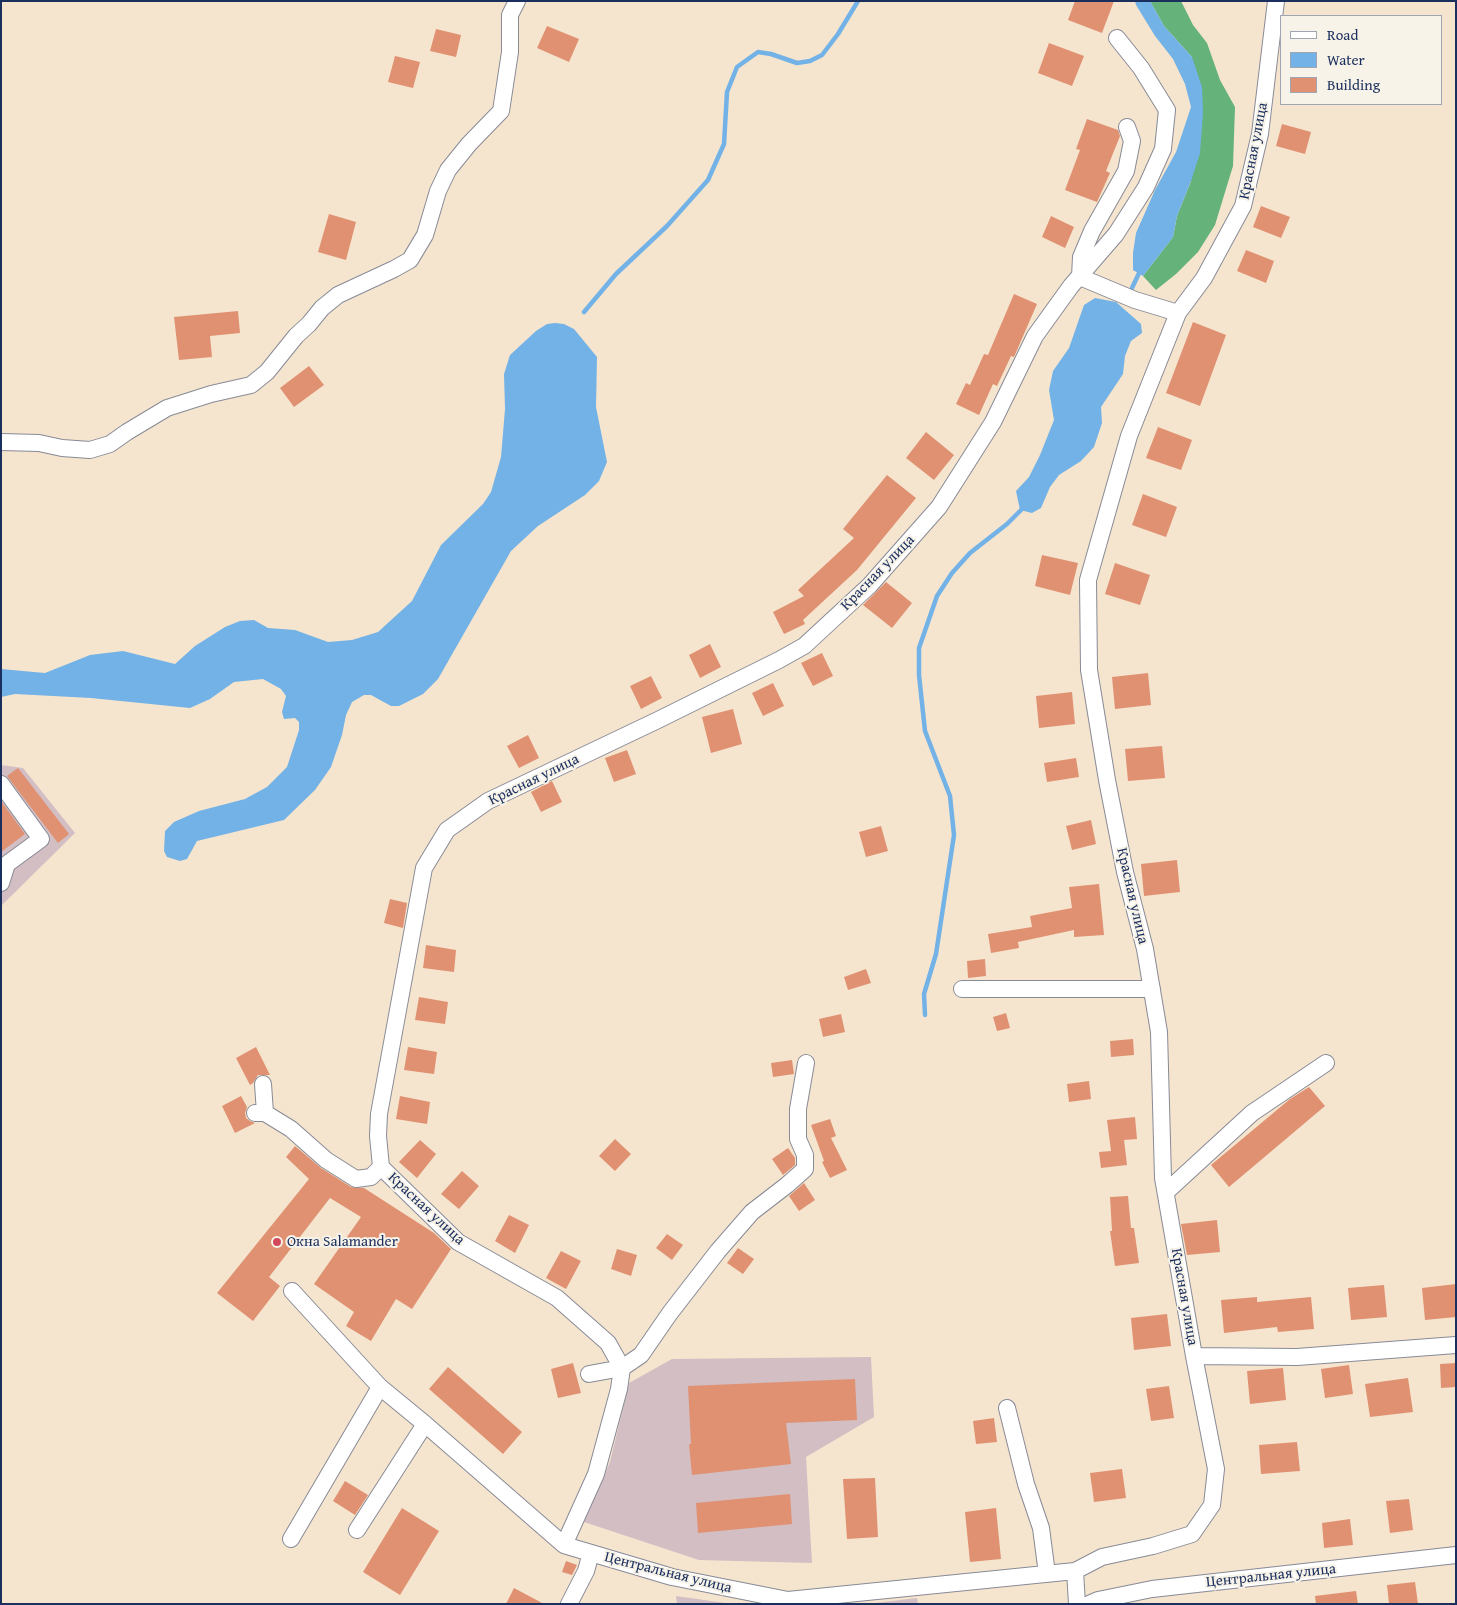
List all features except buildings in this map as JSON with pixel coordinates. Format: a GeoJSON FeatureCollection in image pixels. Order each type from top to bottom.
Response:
{"type":"FeatureCollection","features":[{"type":"Feature","properties":{"kind":"street"},"geometry":{"type":"LineString","coordinates":[[1,442],[90,450],[110,444],[167,408],[211,394],[251,385],[268,372],[296,336],[322,308],[338,296],[394,270],[410,260],[424,235],[438,191],[448,170],[469,144],[501,112],[510,52],[510,14],[517,1]]}},
{"type":"Feature","properties":{"kind":"street","name":"Красная улица"},"geometry":{"type":"LineString","coordinates":[[1197,1372],[1164,1178],[1159,1032],[1145,949],[1125,872],[1107,780],[1090,670],[1088,580],[1129,436],[1178,314],[1204,278],[1243,206],[1260,134],[1276,1]]}},
{"type":"Feature","properties":{"kind":"street","name":"Красная улица"},"geometry":{"type":"LineString","coordinates":[[622,1368],[608,1343],[557,1298],[458,1242],[381,1167],[378,1136],[379,1114],[424,868],[447,830],[488,800],[658,720],[804,646],[870,585],[939,507],[993,422],[1035,336],[1071,286],[1116,234],[1146,187],[1163,149],[1167,110],[1141,68],[1117,38]]}},
{"type":"Feature","properties":{"kind":"street"},"geometry":{"type":"LineString","coordinates":[[1127,127],[1132,142],[1126,171],[1092,231],[1082,257],[1080,276],[1135,300],[1178,314]]}},
{"type":"Feature","properties":{"kind":"street"},"geometry":{"type":"LineString","coordinates":[[1,784],[41,839],[7,864],[2,873]]}},
{"type":"Feature","properties":{"kind":"street"},"geometry":{"type":"LineString","coordinates":[[962,989],[1152,989]]}},
{"type":"Feature","properties":{"kind":"street"},"geometry":{"type":"LineString","coordinates":[[589,1374],[622,1368],[641,1355],[706,1266],[752,1212],[805,1169],[805,1155],[798,1139],[798,1109],[806,1063]]}},
{"type":"Feature","properties":{"kind":"street"},"geometry":{"type":"LineString","coordinates":[[1166,1192],[1252,1113],[1326,1063]]}},
{"type":"Feature","properties":{"kind":"street"},"geometry":{"type":"LineString","coordinates":[[263,1084],[260,1113],[291,1129],[326,1160],[356,1179],[371,1177],[381,1167]]}},
{"type":"Feature","properties":{"kind":"street"},"geometry":{"type":"LineString","coordinates":[[292,1292],[380,1387],[564,1545],[596,1474],[619,1389],[622,1368]]}},
{"type":"Feature","properties":{"kind":"street"},"geometry":{"type":"LineString","coordinates":[[1194,1356],[1297,1357],[1456,1345]]}},
{"type":"Feature","properties":{"kind":"street","name":"Центральная улица"},"geometry":{"type":"LineString","coordinates":[[564,1545],[672,1577],[788,1600],[1075,1571],[1102,1557],[1153,1546],[1192,1534],[1212,1505],[1216,1469],[1197,1372]]}},
{"type":"Feature","properties":{"kind":"street"},"geometry":{"type":"LineString","coordinates":[[291,1539],[380,1387]]}},
{"type":"Feature","properties":{"kind":"street"},"geometry":{"type":"LineString","coordinates":[[1007,1408],[1026,1484],[1041,1528],[1047,1574]]}},
{"type":"Feature","properties":{"kind":"street"},"geometry":{"type":"LineString","coordinates":[[357,1530],[425,1424]]}},
{"type":"Feature","properties":{"kind":"street"},"geometry":{"type":"LineString","coordinates":[[570,1604],[586,1572],[591,1553]]}},
{"type":"Feature","properties":{"kind":"street","name":"Центральная улица"},"geometry":{"type":"LineString","coordinates":[[1089,1604],[1098,1600],[1152,1589],[1456,1555]]}},
{"type":"Feature","properties":{"kind":"street"},"geometry":{"type":"LineString","coordinates":[[1075,1571],[1077,1604]]}},
{"type":"Feature","properties":{"kind":"shaded area"},"geometry":{"type":"Polygon","coordinates":[[[1,765],[23,768],[75,833],[1,906],[1,765]]]}},
{"type":"Feature","properties":{"kind":"shaded area"},"geometry":{"type":"Polygon","coordinates":[[[871,1357],[874,1417],[806,1457],[812,1563],[699,1560],[584,1522],[610,1462],[629,1383],[672,1359],[871,1357]]]}},
{"type":"Feature","properties":{"kind":"shaded area"},"geometry":{"type":"Polygon","coordinates":[[[676,1596],[732,1604],[677,1604],[676,1596]]]}},
{"type":"Feature","properties":{"kind":"shaded area"},"geometry":{"type":"Polygon","coordinates":[[[917,1598],[918,1604],[867,1604],[917,1598]]]}},
{"type":"Feature","properties":{"kind":"green space"},"geometry":{"type":"Polygon","coordinates":[[[1150,1],[1181,1],[1193,25],[1207,43],[1220,80],[1235,107],[1233,166],[1215,225],[1198,252],[1176,274],[1156,290],[1143,276],[1173,237],[1177,216],[1191,181],[1192,57],[1164,26],[1150,1]]]}},
{"type":"Feature","properties":{"kind":"water"},"geometry":{"type":"Polygon","coordinates":[[[1135,1],[1150,1],[1164,26],[1192,57],[1202,87],[1203,113],[1200,153],[1177,216],[1173,237],[1143,276],[1133,270],[1136,233],[1155,190],[1176,152],[1191,107],[1185,84],[1173,59],[1155,36],[1135,1]]]}},
{"type":"Feature","properties":{"kind":"water"},"geometry":{"type":"Polygon","coordinates":[[[1095,298],[1116,302],[1141,324],[1142,333],[1131,341],[1125,356],[1123,374],[1101,407],[1102,423],[1094,447],[1081,461],[1059,475],[1050,487],[1041,508],[1032,513],[1020,510],[1016,491],[1029,477],[1054,420],[1049,390],[1053,371],[1069,348],[1084,305],[1095,298]]]}},
{"type":"Feature","properties":{"kind":"water"},"geometry":{"type":"Polygon","coordinates":[[[547,324],[564,324],[574,329],[597,357],[596,407],[607,462],[599,481],[585,495],[538,526],[511,551],[438,679],[423,694],[399,706],[391,706],[371,695],[364,695],[352,702],[346,715],[342,735],[331,767],[315,790],[284,820],[197,841],[187,859],[180,861],[167,857],[164,851],[165,831],[174,822],[199,811],[245,799],[267,787],[287,767],[299,730],[299,722],[295,718],[284,719],[282,712],[286,696],[281,689],[263,679],[234,682],[210,699],[190,708],[91,698],[15,694],[1,697],[1,669],[45,673],[90,655],[123,651],[175,664],[195,646],[225,627],[240,621],[254,620],[268,628],[295,630],[328,642],[352,640],[378,632],[412,601],[441,545],[483,504],[491,492],[501,457],[505,409],[504,374],[510,355],[536,331],[547,324]]]}},
{"type":"Feature","properties":{"kind":"waterway"},"geometry":{"type":"LineString","coordinates":[[584,312],[616,274],[667,226],[708,180],[724,144],[727,92],[737,67],[758,52],[771,54],[797,63],[810,61],[822,55],[838,34],[858,1]]}},
{"type":"Feature","properties":{"kind":"waterway"},"geometry":{"type":"LineString","coordinates":[[1132,288],[1141,269]]}},
{"type":"Feature","properties":{"kind":"waterway"},"geometry":{"type":"LineString","coordinates":[[925,1015],[924,994],[936,954],[954,835],[950,796],[925,731],[919,675],[919,648],[937,596],[952,573],[970,553],[1007,524],[1024,507]]}},
{"type":"Feature","properties":{"kind":"place","name":"Окна Salamander"},"geometry":{"type":"Point","coordinates":[277,1242]}}]}
